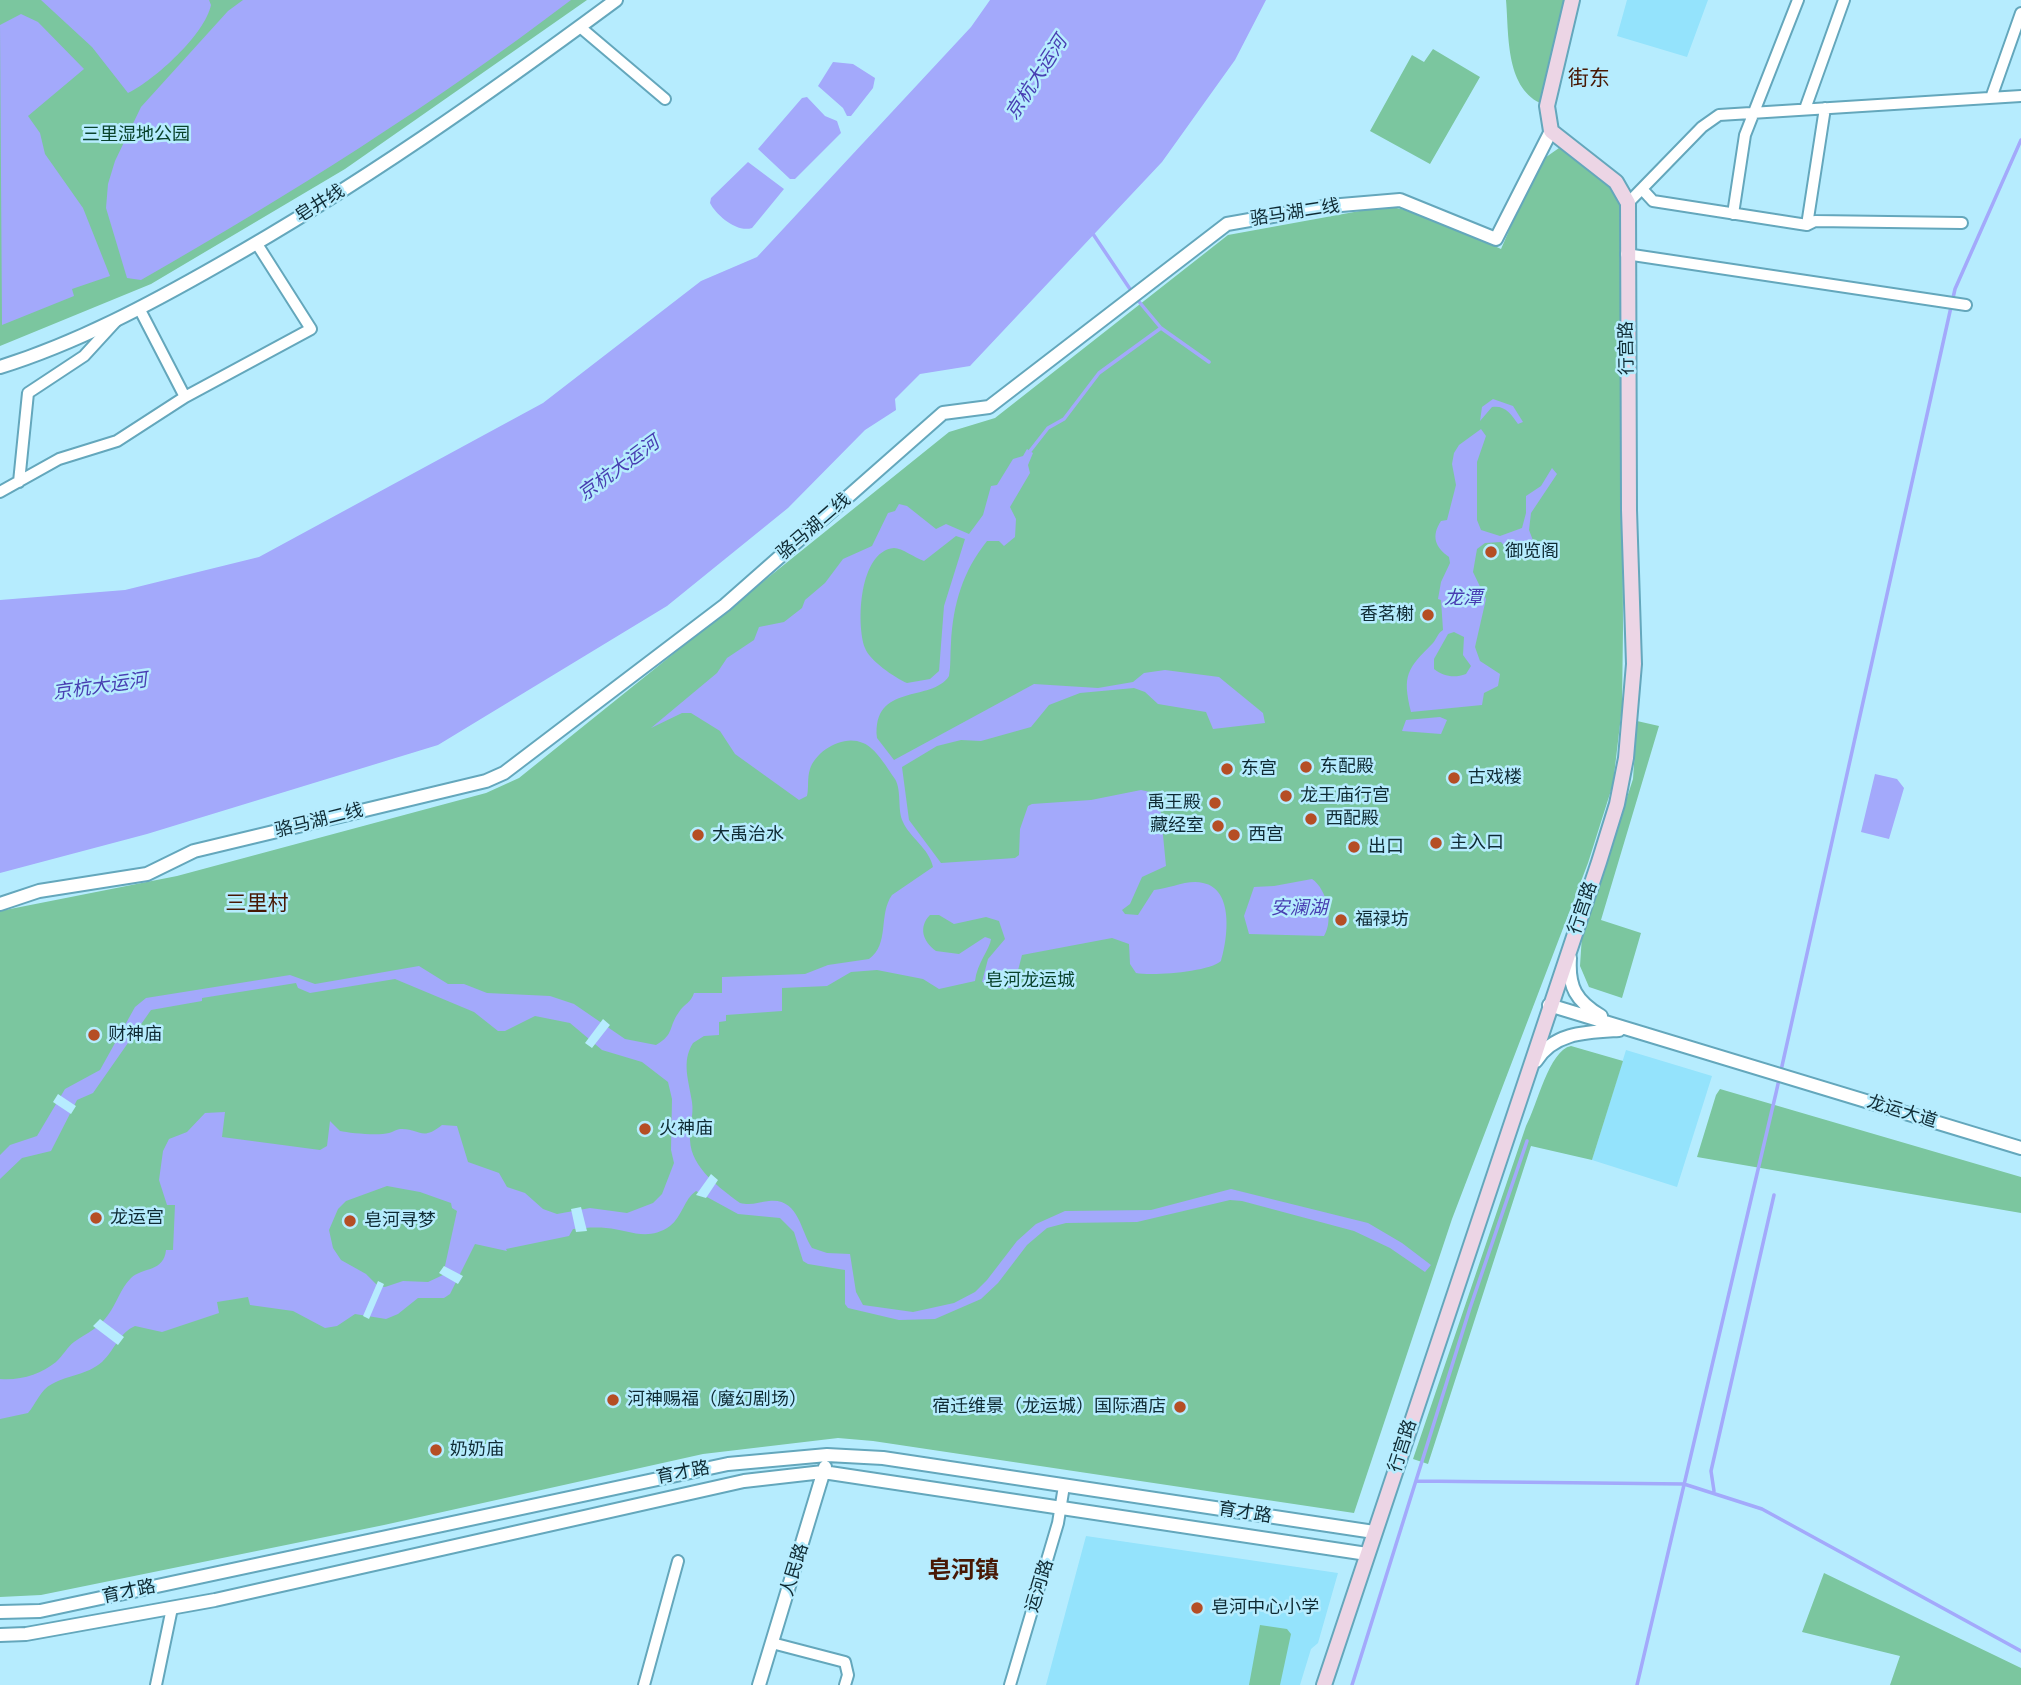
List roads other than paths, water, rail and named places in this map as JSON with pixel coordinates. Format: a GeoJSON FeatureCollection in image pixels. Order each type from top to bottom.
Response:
{"type":"FeatureCollection","features":[{"type":"Feature","properties":{"kind":"main road"},"geometry":{"type":"LineString","coordinates":[[1572,0],[1547,106],[1551,131],[1616,182],[1628,203]]}},
{"type":"Feature","properties":{"kind":"main road","name":"行宫路"},"geometry":{"type":"LineString","coordinates":[[1324,1685],[1617,804],[1626,758],[1632,696],[1626,254],[1628,203]]}},
{"type":"Feature","properties":{"kind":"street","name":"皂井线"},"geometry":{"type":"LineString","coordinates":[[0,367],[140,310],[257,244],[353,183],[616,0]]}},
{"type":"Feature","properties":{"kind":"street"},"geometry":{"type":"LineString","coordinates":[[1733,214],[1745,135],[1798,0]]}},
{"type":"Feature","properties":{"kind":"street"},"geometry":{"type":"LineString","coordinates":[[1805,109],[1844,0]]}},
{"type":"Feature","properties":{"kind":"street"},"geometry":{"type":"LineString","coordinates":[[1991,98],[2021,13]]}},
{"type":"Feature","properties":{"kind":"street"},"geometry":{"type":"LineString","coordinates":[[580,27],[665,100]]}},
{"type":"Feature","properties":{"kind":"street"},"geometry":{"type":"LineString","coordinates":[[1628,203],[1710,120],[1719,115],[2021,95]]}},
{"type":"Feature","properties":{"kind":"street"},"geometry":{"type":"LineString","coordinates":[[1807,225],[1825,108]]}},
{"type":"Feature","properties":{"kind":"street","name":"骆马湖二线"},"geometry":{"type":"LineString","coordinates":[[0,904],[59,886],[147,874],[194,851],[486,781],[504,773],[725,605],[943,413],[989,407],[1227,224],[1329,206],[1400,200],[1496,239],[1551,131]]}},
{"type":"Feature","properties":{"kind":"street"},"geometry":{"type":"LineString","coordinates":[[1642,189],[1653,201],[1807,225],[1815,221],[1962,223]]}},
{"type":"Feature","properties":{"kind":"street"},"geometry":{"type":"LineString","coordinates":[[0,492],[59,459],[117,441],[185,397],[310,329],[257,244]]}},
{"type":"Feature","properties":{"kind":"street"},"geometry":{"type":"LineString","coordinates":[[1626,254],[1956,304]]}},
{"type":"Feature","properties":{"kind":"street"},"geometry":{"type":"LineString","coordinates":[[140,310],[185,397]]}},
{"type":"Feature","properties":{"kind":"street"},"geometry":{"type":"LineString","coordinates":[[19,482],[28,393],[84,356],[117,320]]}},
{"type":"Feature","properties":{"kind":"street"},"geometry":{"type":"LineString","coordinates":[[1571,941],[1569,976],[1574,995],[1591,1010],[1624,1028]]}},
{"type":"Feature","properties":{"kind":"street","name":"龙运大道"},"geometry":{"type":"LineString","coordinates":[[1549,1005],[2021,1148]]}},
{"type":"Feature","properties":{"kind":"street"},"geometry":{"type":"LineString","coordinates":[[1524,1079],[1542,1051],[1560,1039],[1624,1028]]}},
{"type":"Feature","properties":{"kind":"street","name":"育才路"},"geometry":{"type":"LineString","coordinates":[[0,1612],[40,1611],[728,1464],[827,1455],[883,1458],[1374,1532]]}},
{"type":"Feature","properties":{"kind":"street","name":"人民路"},"geometry":{"type":"LineString","coordinates":[[760,1685],[827,1455]]}},
{"type":"Feature","properties":{"kind":"street","name":"育才路"},"geometry":{"type":"LineString","coordinates":[[0,1635],[26,1634],[172,1608],[744,1481],[824,1472],[1367,1554]]}},
{"type":"Feature","properties":{"kind":"street","name":"运河路"},"geometry":{"type":"LineString","coordinates":[[1010,1685],[1061,1507],[1064,1486]]}},
{"type":"Feature","properties":{"kind":"street"},"geometry":{"type":"LineString","coordinates":[[644,1685],[678,1561]]}},
{"type":"Feature","properties":{"kind":"street"},"geometry":{"type":"LineString","coordinates":[[156,1685],[172,1608]]}},
{"type":"Feature","properties":{"kind":"street"},"geometry":{"type":"LineString","coordinates":[[772,1643],[845,1662],[848,1675],[845,1685]]}},
{"type":"Feature","properties":{"kind":"water"},"geometry":{"type":"Polygon","coordinates":[[[41,0],[209,0],[211,5],[199,29],[177,55],[152,78],[128,93],[92,47],[41,0]]]}},
{"type":"Feature","properties":{"kind":"water"},"geometry":{"type":"Polygon","coordinates":[[[243,0],[571,0],[414,112],[252,215],[141,280],[127,278],[106,208],[108,184],[115,161],[141,107],[228,11],[243,0]]]}},
{"type":"Feature","properties":{"kind":"water","name":"京杭大运河"},"geometry":{"type":"Polygon","coordinates":[[[990,0],[1266,0],[1235,60],[1162,162],[970,366],[920,374],[895,399],[896,410],[865,430],[788,508],[667,606],[438,745],[147,834],[0,873],[0,600],[125,590],[259,557],[543,403],[701,281],[757,257],[971,27],[990,0]]]}},
{"type":"Feature","properties":{"kind":"water"},"geometry":{"type":"Polygon","coordinates":[[[21,14],[38,22],[84,69],[28,116],[40,133],[45,154],[83,208],[110,276],[72,289],[74,296],[2,325],[0,25],[21,14]]]}},
{"type":"Feature","properties":{"kind":"water"},"geometry":{"type":"Polygon","coordinates":[[[833,62],[853,64],[875,78],[873,88],[851,116],[847,116],[843,108],[818,86],[833,62]]]}},
{"type":"Feature","properties":{"kind":"water"},"geometry":{"type":"Polygon","coordinates":[[[807,97],[825,116],[837,121],[841,133],[795,179],[790,179],[758,149],[802,98],[807,97]]]}},
{"type":"Feature","properties":{"kind":"water"},"geometry":{"type":"Polygon","coordinates":[[[748,162],[784,189],[752,228],[746,229],[728,222],[710,203],[711,198],[748,162]]]}},
{"type":"Feature","properties":{"kind":"water"},"geometry":{"type":"Polygon","coordinates":[[[1493,399],[1513,406],[1523,422],[1518,424],[1501,407],[1492,407],[1480,421],[1482,407],[1493,399]]]}},
{"type":"Feature","properties":{"kind":"water","name":"龙潭"},"geometry":{"type":"Polygon","coordinates":[[[1481,429],[1486,436],[1477,462],[1477,520],[1481,530],[1500,536],[1522,528],[1526,513],[1526,496],[1541,486],[1552,468],[1557,474],[1531,513],[1529,530],[1534,543],[1528,555],[1510,552],[1501,542],[1485,543],[1477,549],[1473,572],[1486,599],[1475,647],[1480,661],[1500,674],[1498,686],[1484,693],[1482,705],[1411,712],[1407,689],[1409,673],[1443,630],[1441,600],[1438,599],[1441,582],[1450,563],[1435,536],[1441,521],[1447,520],[1456,485],[1452,464],[1459,445],[1481,429]],[[1454,632],[1448,634],[1434,659],[1434,669],[1450,676],[1466,674],[1471,666],[1463,655],[1464,637],[1454,632]]]}},
{"type":"Feature","properties":{"kind":"water"},"geometry":{"type":"Polygon","coordinates":[[[1027,449],[1033,453],[1028,465],[1030,473],[1010,507],[1016,519],[1015,537],[1004,546],[999,541],[987,541],[966,576],[954,615],[949,676],[930,689],[893,701],[884,708],[878,720],[877,738],[894,760],[1034,684],[1098,688],[1133,682],[1144,673],[1165,670],[1219,677],[1263,713],[1265,723],[1213,729],[1206,712],[1158,704],[1145,692],[1134,688],[1080,693],[1049,705],[1031,727],[981,741],[961,740],[937,746],[902,767],[909,820],[941,863],[1015,858],[1019,855],[1020,829],[1028,806],[1032,804],[1091,800],[1141,790],[1159,794],[1166,866],[1142,877],[1130,904],[1122,910],[1125,914],[1138,915],[1154,890],[1191,882],[1213,887],[1220,894],[1226,916],[1226,940],[1221,961],[1205,968],[1180,972],[1136,973],[1130,964],[1129,944],[1112,938],[1022,955],[1015,982],[1010,988],[982,982],[988,959],[1005,939],[999,921],[986,917],[954,924],[939,915],[930,915],[923,929],[925,939],[936,951],[959,954],[985,937],[991,939],[975,981],[939,989],[923,979],[877,970],[851,972],[827,986],[782,988],[782,1011],[726,1015],[726,1021],[719,1022],[719,1035],[704,1036],[693,1043],[687,1064],[692,1107],[690,1140],[695,1160],[708,1176],[740,1203],[779,1201],[787,1205],[793,1210],[812,1248],[827,1253],[850,1254],[856,1292],[863,1305],[913,1312],[954,1303],[975,1292],[1017,1241],[1036,1224],[1065,1211],[1151,1210],[1231,1189],[1368,1223],[1402,1243],[1431,1265],[1425,1272],[1390,1248],[1354,1231],[1230,1200],[1137,1222],[1066,1223],[1047,1228],[1027,1245],[998,1283],[981,1299],[935,1319],[899,1320],[848,1308],[845,1304],[845,1270],[803,1261],[794,1232],[780,1218],[738,1214],[696,1191],[670,1226],[654,1233],[638,1234],[606,1228],[585,1228],[573,1229],[569,1236],[506,1249],[507,1251],[475,1244],[450,1294],[444,1298],[418,1298],[398,1314],[386,1319],[355,1314],[337,1326],[325,1328],[293,1311],[250,1305],[248,1297],[217,1302],[219,1313],[162,1332],[135,1326],[125,1333],[102,1362],[48,1387],[28,1413],[0,1419],[0,1379],[30,1376],[56,1362],[72,1344],[104,1320],[131,1278],[157,1266],[166,1250],[173,1250],[175,1205],[167,1205],[159,1180],[163,1151],[169,1139],[187,1132],[205,1113],[225,1112],[222,1137],[320,1150],[327,1146],[330,1121],[340,1131],[371,1134],[384,1134],[400,1129],[429,1133],[442,1125],[457,1126],[468,1162],[499,1173],[507,1187],[525,1193],[543,1209],[557,1214],[590,1208],[627,1213],[653,1203],[662,1194],[674,1163],[671,1150],[672,1099],[668,1082],[642,1062],[602,1050],[570,1023],[535,1016],[505,1031],[498,1031],[474,1012],[395,979],[310,993],[298,988],[296,983],[202,998],[202,1001],[151,1010],[93,1093],[77,1100],[51,1151],[22,1158],[0,1179],[0,1155],[10,1145],[37,1136],[65,1089],[100,1070],[135,1007],[146,998],[290,975],[315,984],[419,966],[448,984],[464,984],[487,993],[550,996],[574,1004],[625,1039],[656,1045],[669,1034],[676,1017],[694,993],[722,993],[722,977],[805,974],[828,965],[869,959],[875,953],[882,937],[885,911],[892,895],[933,867],[928,854],[903,822],[897,784],[877,754],[863,743],[855,741],[839,743],[824,750],[813,762],[809,772],[807,796],[799,800],[735,754],[720,731],[691,713],[682,713],[651,728],[717,673],[727,658],[754,640],[759,627],[784,622],[802,608],[805,600],[825,583],[843,559],[872,546],[888,513],[895,511],[899,504],[907,506],[936,529],[946,524],[969,534],[983,515],[991,486],[997,485],[1013,459],[1023,456],[1027,449]],[[956,536],[924,561],[897,548],[882,552],[867,575],[861,607],[865,648],[889,673],[907,683],[930,679],[939,671],[944,606],[965,539],[956,536]],[[387,1186],[346,1201],[338,1209],[329,1230],[333,1248],[341,1260],[366,1274],[378,1286],[385,1287],[403,1281],[428,1282],[443,1275],[457,1211],[452,1208],[451,1203],[420,1192],[387,1186]]]}},
{"type":"Feature","properties":{"kind":"water"},"geometry":{"type":"Polygon","coordinates":[[[1440,717],[1447,720],[1441,734],[1402,731],[1406,720],[1440,717]]]}},
{"type":"Feature","properties":{"kind":"water"},"geometry":{"type":"Polygon","coordinates":[[[1875,774],[1897,779],[1904,788],[1889,839],[1861,832],[1875,774]]]}},
{"type":"Feature","properties":{"kind":"water","name":"安澜湖"},"geometry":{"type":"Polygon","coordinates":[[[1312,879],[1322,890],[1329,914],[1324,936],[1249,934],[1244,916],[1254,887],[1312,879]]]}},
{"type":"Feature","properties":{"kind":"waterway"},"geometry":{"type":"LineString","coordinates":[[1637,1685],[1776,1093],[1955,289],[2021,140]]}},
{"type":"Feature","properties":{"kind":"waterway"},"geometry":{"type":"LineString","coordinates":[[1091,231],[1132,292]]}},
{"type":"Feature","properties":{"kind":"waterway"},"geometry":{"type":"LineString","coordinates":[[1030,451],[1048,428],[1064,419],[1099,373],[1161,328],[1136,298]]}},
{"type":"Feature","properties":{"kind":"waterway"},"geometry":{"type":"LineString","coordinates":[[1161,328],[1209,362]]}},
{"type":"Feature","properties":{"kind":"waterway"},"geometry":{"type":"LineString","coordinates":[[1352,1685],[1470,1308],[1527,1141]]}},
{"type":"Feature","properties":{"kind":"waterway"},"geometry":{"type":"LineString","coordinates":[[1714,1491],[1711,1471],[1774,1195]]}},
{"type":"Feature","properties":{"kind":"waterway"},"geometry":{"type":"LineString","coordinates":[[1416,1481],[1684,1484],[1762,1509],[2021,1651]]}},
{"type":"Feature","properties":{"kind":"place","name":"御览阁"},"geometry":{"type":"Point","coordinates":[1491,552]}},
{"type":"Feature","properties":{"kind":"place","name":"香茗榭"},"geometry":{"type":"Point","coordinates":[1428,615]}},
{"type":"Feature","properties":{"kind":"place","name":"东配殿"},"geometry":{"type":"Point","coordinates":[1306,767]}},
{"type":"Feature","properties":{"kind":"place","name":"东宫"},"geometry":{"type":"Point","coordinates":[1227,769]}},
{"type":"Feature","properties":{"kind":"place","name":"古戏楼"},"geometry":{"type":"Point","coordinates":[1454,778]}},
{"type":"Feature","properties":{"kind":"place","name":"龙王庙行宫"},"geometry":{"type":"Point","coordinates":[1286,796]}},
{"type":"Feature","properties":{"kind":"place","name":"禹王殿"},"geometry":{"type":"Point","coordinates":[1215,803]}},
{"type":"Feature","properties":{"kind":"place","name":"西配殿"},"geometry":{"type":"Point","coordinates":[1311,819]}},
{"type":"Feature","properties":{"kind":"place","name":"藏经室"},"geometry":{"type":"Point","coordinates":[1218,826]}},
{"type":"Feature","properties":{"kind":"place","name":"大禹治水"},"geometry":{"type":"Point","coordinates":[698,835]}},
{"type":"Feature","properties":{"kind":"place","name":"西宫"},"geometry":{"type":"Point","coordinates":[1234,835]}},
{"type":"Feature","properties":{"kind":"place","name":"主入口"},"geometry":{"type":"Point","coordinates":[1436,843]}},
{"type":"Feature","properties":{"kind":"place","name":"出口"},"geometry":{"type":"Point","coordinates":[1354,847]}},
{"type":"Feature","properties":{"kind":"place","name":"福禄坊"},"geometry":{"type":"Point","coordinates":[1341,920]}},
{"type":"Feature","properties":{"kind":"place","name":"财神庙"},"geometry":{"type":"Point","coordinates":[94,1035]}},
{"type":"Feature","properties":{"kind":"place","name":"火神庙"},"geometry":{"type":"Point","coordinates":[645,1129]}},
{"type":"Feature","properties":{"kind":"place","name":"龙运宫"},"geometry":{"type":"Point","coordinates":[96,1218]}},
{"type":"Feature","properties":{"kind":"place","name":"皂河寻梦"},"geometry":{"type":"Point","coordinates":[350,1221]}},
{"type":"Feature","properties":{"kind":"place","name":"河神赐福（魔幻剧场）"},"geometry":{"type":"Point","coordinates":[613,1400]}},
{"type":"Feature","properties":{"kind":"place","name":"宿迁维景（龙运城）国际酒店"},"geometry":{"type":"Point","coordinates":[1180,1407]}},
{"type":"Feature","properties":{"kind":"place","name":"奶奶庙"},"geometry":{"type":"Point","coordinates":[436,1450]}},
{"type":"Feature","properties":{"kind":"place","name":"皂河中心小学"},"geometry":{"type":"Point","coordinates":[1197,1608]}},
{"type":"Feature","properties":{"kind":"district","name":"街东"},"geometry":{"type":"Point","coordinates":[1589,79]}},
{"type":"Feature","properties":{"kind":"district","name":"三里村"},"geometry":{"type":"Point","coordinates":[257,904]}},
{"type":"Feature","properties":{"kind":"district","name":"皂河镇"},"geometry":{"type":"Point","coordinates":[963,1571]}},
{"type":"Feature","properties":{"kind":"park label","name":"三里湿地公园"},"geometry":{"type":"Point","coordinates":[136,135]}},
{"type":"Feature","properties":{"kind":"park label","name":"皂河龙运城"},"geometry":{"type":"Point","coordinates":[1030,981]}}]}
